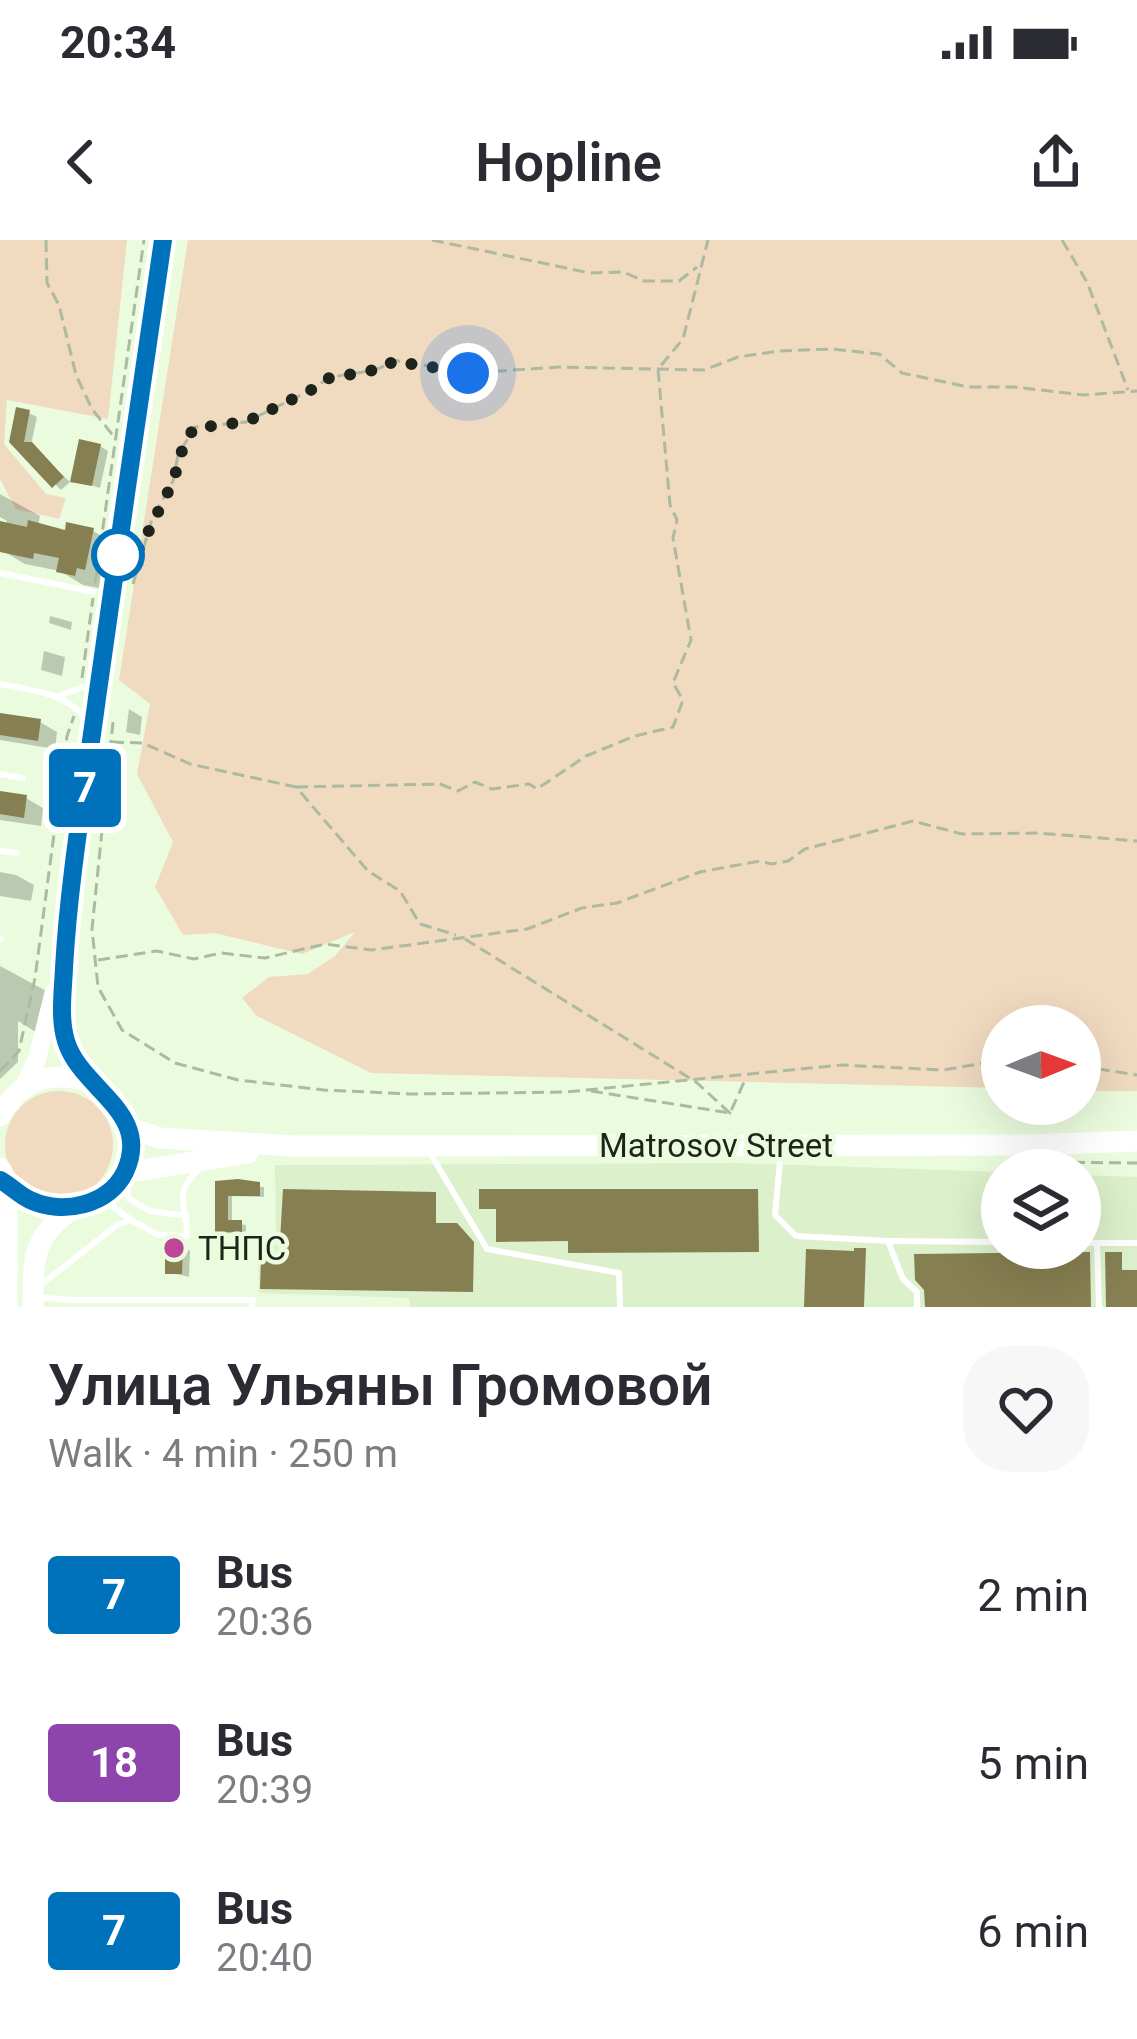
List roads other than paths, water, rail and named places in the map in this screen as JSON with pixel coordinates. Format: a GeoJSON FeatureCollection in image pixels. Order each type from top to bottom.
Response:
{"type":"FeatureCollection","features":[{"type":"Feature","properties":{"kind":"main road"},"geometry":{"type":"LineString","coordinates":[[33,1302],[32,1267],[39,1241],[52,1222],[100,1197],[124,1173],[130,1153],[130,1128],[115,1102],[76,1064],[65,1040],[62,1013],[66,940],[93,726],[163,240]]}},
{"type":"Feature","properties":{"kind":"main road"},"geometry":{"type":"LineString","coordinates":[[0,1116],[26,1084],[43,1041],[66,940]]}},
{"type":"Feature","properties":{"kind":"main road"},"geometry":{"type":"LineString","coordinates":[[26,1084],[68,1076],[94,1082]]}},
{"type":"Feature","properties":{"kind":"main road","name":"Matrosov Street"},"geometry":{"type":"LineString","coordinates":[[130,1128],[160,1138],[294,1147],[1137,1141]]}},
{"type":"Feature","properties":{"kind":"main road","name":"Matrosov Street"},"geometry":{"type":"LineString","coordinates":[[124,1173],[294,1147]]}},
{"type":"Feature","properties":{"kind":"main road"},"geometry":{"type":"LineString","coordinates":[[2,1177],[28,1199],[50,1207],[74,1208]]}},
{"type":"Feature","properties":{"kind":"main road"},"geometry":{"type":"LineString","coordinates":[[2,1177],[7,1307]]}},
{"type":"Feature","properties":{"kind":"lane"},"geometry":{"type":"LineString","coordinates":[[0,573],[94,592]]}},
{"type":"Feature","properties":{"kind":"lane"},"geometry":{"type":"LineString","coordinates":[[58,696],[89,686],[101,670]]}},
{"type":"Feature","properties":{"kind":"lane"},"geometry":{"type":"LineString","coordinates":[[0,684],[58,696],[93,726]]}},
{"type":"Feature","properties":{"kind":"lane"},"geometry":{"type":"LineString","coordinates":[[0,774],[23,778]]}},
{"type":"Feature","properties":{"kind":"lane"},"geometry":{"type":"LineString","coordinates":[[0,850],[17,853]]}},
{"type":"Feature","properties":{"kind":"lane"},"geometry":{"type":"LineString","coordinates":[[424,1145],[487,1249],[619,1273],[620,1307]]}},
{"type":"Feature","properties":{"kind":"lane"},"geometry":{"type":"LineString","coordinates":[[781,1146],[775,1215],[796,1237],[981,1242]]}},
{"type":"Feature","properties":{"kind":"lane"},"geometry":{"type":"LineString","coordinates":[[100,1197],[158,1235],[187,1236],[181,1202],[185,1182],[212,1158]]}},
{"type":"Feature","properties":{"kind":"lane"},"geometry":{"type":"LineString","coordinates":[[124,1173],[129,1199],[150,1211],[187,1216]]}},
{"type":"Feature","properties":{"kind":"lane"},"geometry":{"type":"LineString","coordinates":[[33,1302],[43,1282],[87,1245],[131,1220]]}},
{"type":"Feature","properties":{"kind":"lane"},"geometry":{"type":"LineString","coordinates":[[888,1241],[903,1279],[917,1292],[917,1307]]}},
{"type":"Feature","properties":{"kind":"lane"},"geometry":{"type":"LineString","coordinates":[[1101,1243],[1137,1243]]}},
{"type":"Feature","properties":{"kind":"lane"},"geometry":{"type":"LineString","coordinates":[[1098,1269],[1099,1307]]}},
{"type":"Feature","properties":{"kind":"lane"},"geometry":{"type":"LineString","coordinates":[[33,1302],[58,1296],[70,1304],[253,1300],[253,1307]]}},
{"type":"Feature","properties":{"kind":"place","name":"ТНПС"},"geometry":{"type":"Point","coordinates":[174,1248]}}]}
